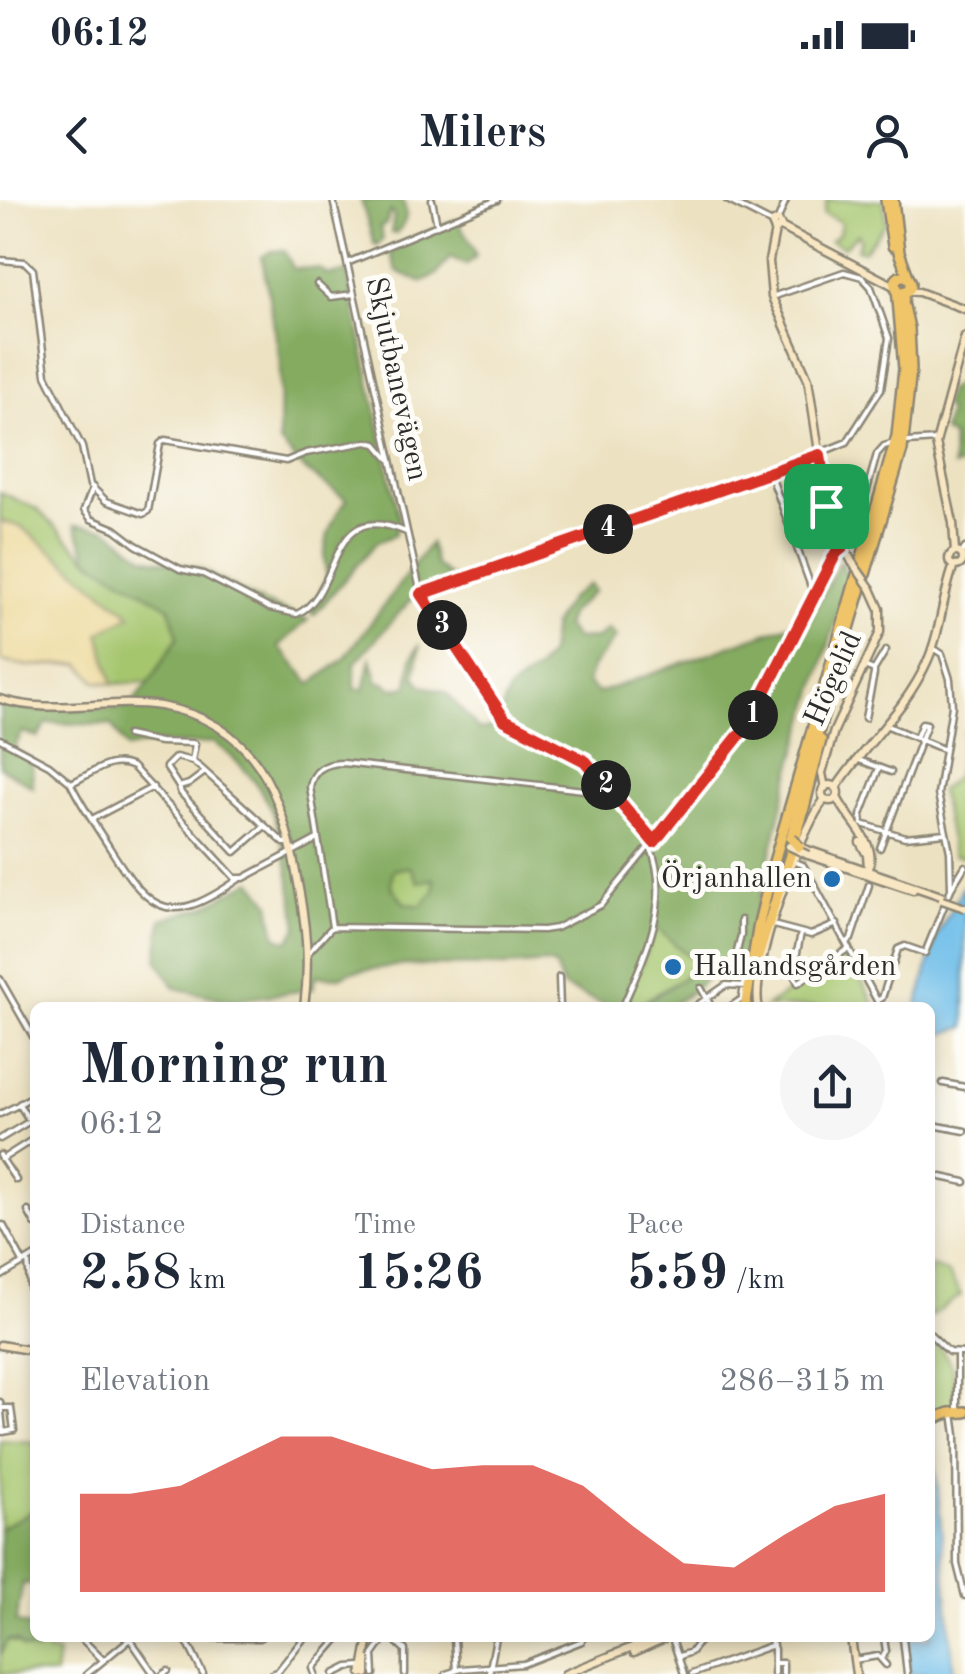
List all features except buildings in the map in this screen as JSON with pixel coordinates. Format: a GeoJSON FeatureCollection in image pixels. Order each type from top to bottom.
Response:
{"type":"FeatureCollection","features":[{"type":"Feature","properties":{"kind":"highway"},"geometry":{"type":"LineString","coordinates":[[747,1002],[758,923],[776,855],[898,436],[905,286],[892,242],[890,200]]}},
{"type":"Feature","properties":{"kind":"highway"},"geometry":{"type":"LineString","coordinates":[[795,849],[791,827],[904,438],[910,380],[905,286]]}},
{"type":"Feature","properties":{"kind":"highway"},"geometry":{"type":"LineString","coordinates":[[755,967],[801,820],[837,669]]}},
{"type":"Feature","properties":{"kind":"highway"},"geometry":{"type":"LineString","coordinates":[[792,796],[786,835],[795,849]]}},
{"type":"Feature","properties":{"kind":"highway"},"geometry":{"type":"LineString","coordinates":[[776,855],[795,849]]}},
{"type":"Feature","properties":{"kind":"highway"},"geometry":{"type":"LineString","coordinates":[[747,1002],[778,860],[795,849]]}},
{"type":"Feature","properties":{"kind":"street","name":"Skjutbanevägen"},"geometry":{"type":"LineString","coordinates":[[333,200],[421,594],[505,720],[585,761],[652,844]]}},
{"type":"Feature","properties":{"kind":"street"},"geometry":{"type":"LineString","coordinates":[[432,200],[437,225]]}},
{"type":"Feature","properties":{"kind":"street"},"geometry":{"type":"LineString","coordinates":[[347,264],[496,200]]}},
{"type":"Feature","properties":{"kind":"street"},"geometry":{"type":"LineString","coordinates":[[727,200],[882,277],[965,309]]}},
{"type":"Feature","properties":{"kind":"street"},"geometry":{"type":"LineString","coordinates":[[777,225],[786,200]]}},
{"type":"Feature","properties":{"kind":"street","name":"Högelid"},"geometry":{"type":"LineString","coordinates":[[777,225],[768,271],[772,297],[808,380],[829,518],[842,548],[871,588],[881,625],[828,748],[822,778],[832,796]]}},
{"type":"Feature","properties":{"kind":"street"},"geometry":{"type":"LineString","coordinates":[[0,260],[24,262],[33,270],[46,374],[82,447],[92,487],[106,501],[146,513],[164,440],[286,461],[306,453],[368,442],[376,444],[390,460]]}},
{"type":"Feature","properties":{"kind":"street"},"geometry":{"type":"LineString","coordinates":[[421,594],[820,455],[847,442],[881,389],[890,338],[871,287],[862,278],[844,272],[772,297]]}},
{"type":"Feature","properties":{"kind":"street"},"geometry":{"type":"LineString","coordinates":[[316,284],[331,296],[354,294]]}},
{"type":"Feature","properties":{"kind":"street"},"geometry":{"type":"LineString","coordinates":[[758,1002],[756,991],[795,849],[808,824],[888,726],[918,680],[933,648],[944,592],[954,566],[962,562],[937,440],[965,337]]}},
{"type":"Feature","properties":{"kind":"street"},"geometry":{"type":"LineString","coordinates":[[907,442],[937,440]]}},
{"type":"Feature","properties":{"kind":"street"},"geometry":{"type":"LineString","coordinates":[[309,952],[332,927],[542,930],[556,928],[601,905],[749,723],[836,553],[856,532],[877,454],[894,443]]}},
{"type":"Feature","properties":{"kind":"street"},"geometry":{"type":"LineString","coordinates":[[770,472],[814,595]]}},
{"type":"Feature","properties":{"kind":"street"},"geometry":{"type":"LineString","coordinates":[[92,487],[84,510],[91,520],[115,529],[180,569],[203,574],[281,612],[298,614],[312,604],[340,545],[352,532],[376,524],[406,532]]}},
{"type":"Feature","properties":{"kind":"street"},"geometry":{"type":"LineString","coordinates":[[933,648],[942,654],[952,693],[952,720],[938,794],[951,857],[951,889]]}},
{"type":"Feature","properties":{"kind":"street"},"geometry":{"type":"LineString","coordinates":[[865,718],[874,670],[886,650]]}},
{"type":"Feature","properties":{"kind":"street"},"geometry":{"type":"LineString","coordinates":[[864,666],[874,670]]}},
{"type":"Feature","properties":{"kind":"street"},"geometry":{"type":"LineString","coordinates":[[0,699],[40,707],[155,706],[186,712],[243,748],[262,770],[282,807],[309,952],[305,1002]]}},
{"type":"Feature","properties":{"kind":"street"},"geometry":{"type":"LineString","coordinates":[[888,726],[945,750]]}},
{"type":"Feature","properties":{"kind":"street"},"geometry":{"type":"LineString","coordinates":[[127,735],[160,742],[192,742],[192,761]]}},
{"type":"Feature","properties":{"kind":"street"},"geometry":{"type":"LineString","coordinates":[[0,739],[50,764],[71,783],[135,888],[160,906],[190,906],[291,847],[317,840]]}},
{"type":"Feature","properties":{"kind":"street"},"geometry":{"type":"LineString","coordinates":[[880,848],[918,740]]}},
{"type":"Feature","properties":{"kind":"street"},"geometry":{"type":"LineString","coordinates":[[265,826],[236,852],[180,793],[167,765],[176,756],[192,761],[291,847]]}},
{"type":"Feature","properties":{"kind":"street"},"geometry":{"type":"LineString","coordinates":[[859,760],[892,772]]}},
{"type":"Feature","properties":{"kind":"street"},"geometry":{"type":"LineString","coordinates":[[71,783],[118,762],[133,766],[230,874],[239,879]]}},
{"type":"Feature","properties":{"kind":"street"},"geometry":{"type":"LineString","coordinates":[[332,927],[310,787],[314,774],[321,768],[344,763],[611,793]]}},
{"type":"Feature","properties":{"kind":"street"},"geometry":{"type":"LineString","coordinates":[[879,768],[861,822],[886,833],[920,838],[945,833]]}},
{"type":"Feature","properties":{"kind":"street"},"geometry":{"type":"LineString","coordinates":[[179,787],[205,772]]}},
{"type":"Feature","properties":{"kind":"street"},"geometry":{"type":"LineString","coordinates":[[92,820],[153,788]]}},
{"type":"Feature","properties":{"kind":"street"},"geometry":{"type":"LineString","coordinates":[[832,796],[865,849],[867,872]]}},
{"type":"Feature","properties":{"kind":"street"},"geometry":{"type":"LineString","coordinates":[[832,796],[870,849],[872,863],[867,872]]}},
{"type":"Feature","properties":{"kind":"street"},"geometry":{"type":"LineString","coordinates":[[624,1002],[654,925],[658,895],[652,844]]}},
{"type":"Feature","properties":{"kind":"street"},"geometry":{"type":"LineString","coordinates":[[795,849],[853,864],[867,872]]}},
{"type":"Feature","properties":{"kind":"street"},"geometry":{"type":"LineString","coordinates":[[795,849],[965,906]]}},
{"type":"Feature","properties":{"kind":"street"},"geometry":{"type":"LineString","coordinates":[[795,849],[878,1000],[901,946],[924,953],[965,866]]}},
{"type":"Feature","properties":{"kind":"street"},"geometry":{"type":"LineString","coordinates":[[853,864],[865,849]]}},
{"type":"Feature","properties":{"kind":"street"},"geometry":{"type":"LineString","coordinates":[[801,933],[793,972],[798,983],[848,944],[869,886]]}},
{"type":"Feature","properties":{"kind":"street"},"geometry":{"type":"LineString","coordinates":[[737,1002],[742,999],[744,986],[735,960],[742,935],[741,920]]}},
{"type":"Feature","properties":{"kind":"street"},"geometry":{"type":"LineString","coordinates":[[773,924],[818,934],[836,924]]}},
{"type":"Feature","properties":{"kind":"street"},"geometry":{"type":"LineString","coordinates":[[558,977],[560,1002]]}},
{"type":"Feature","properties":{"kind":"street"},"geometry":{"type":"LineString","coordinates":[[0,979],[30,1031]]}},
{"type":"Feature","properties":{"kind":"street"},"geometry":{"type":"LineString","coordinates":[[701,1002],[726,985],[744,986]]}},
{"type":"Feature","properties":{"kind":"street"},"geometry":{"type":"LineString","coordinates":[[701,988],[708,1002]]}},
{"type":"Feature","properties":{"kind":"street"},"geometry":{"type":"LineString","coordinates":[[943,1083],[965,1087]]}},
{"type":"Feature","properties":{"kind":"street"},"geometry":{"type":"LineString","coordinates":[[0,1114],[30,1097]]}},
{"type":"Feature","properties":{"kind":"street"},"geometry":{"type":"LineString","coordinates":[[0,1139],[30,1122],[19,1104]]}},
{"type":"Feature","properties":{"kind":"street"},"geometry":{"type":"LineString","coordinates":[[938,1126],[965,1131]]}},
{"type":"Feature","properties":{"kind":"street"},"geometry":{"type":"LineString","coordinates":[[16,1180],[1,1158],[30,1141]]}},
{"type":"Feature","properties":{"kind":"street"},"geometry":{"type":"LineString","coordinates":[[941,1177],[965,1182]]}},
{"type":"Feature","properties":{"kind":"street"},"geometry":{"type":"LineString","coordinates":[[28,1211],[30,1215]]}},
{"type":"Feature","properties":{"kind":"street"},"geometry":{"type":"LineString","coordinates":[[3,1225],[26,1261],[30,1296]]}},
{"type":"Feature","properties":{"kind":"street"},"geometry":{"type":"LineString","coordinates":[[0,1277],[30,1259]]}},
{"type":"Feature","properties":{"kind":"street"},"geometry":{"type":"LineString","coordinates":[[935,1339],[946,1349],[965,1354]]}},
{"type":"Feature","properties":{"kind":"street"},"geometry":{"type":"LineString","coordinates":[[0,1345],[30,1350]]}},
{"type":"Feature","properties":{"kind":"street"},"geometry":{"type":"LineString","coordinates":[[957,1353],[956,1550],[965,1596]]}},
{"type":"Feature","properties":{"kind":"street"},"geometry":{"type":"LineString","coordinates":[[0,1405],[12,1408],[14,1430],[2,1432],[0,1405]]}},
{"type":"Feature","properties":{"kind":"street"},"geometry":{"type":"LineString","coordinates":[[956,1464],[965,1464]]}},
{"type":"Feature","properties":{"kind":"street"},"geometry":{"type":"LineString","coordinates":[[956,1508],[965,1508]]}},
{"type":"Feature","properties":{"kind":"street"},"geometry":{"type":"LineString","coordinates":[[956,1550],[965,1550]]}},
{"type":"Feature","properties":{"kind":"street"},"geometry":{"type":"LineString","coordinates":[[85,1642],[103,1660]]}},
{"type":"Feature","properties":{"kind":"street"},"geometry":{"type":"LineString","coordinates":[[87,1674],[125,1642]]}},
{"type":"Feature","properties":{"kind":"street"},"geometry":{"type":"LineString","coordinates":[[133,1642],[154,1674]]}},
{"type":"Feature","properties":{"kind":"street"},"geometry":{"type":"LineString","coordinates":[[187,1642],[203,1674]]}},
{"type":"Feature","properties":{"kind":"street"},"geometry":{"type":"LineString","coordinates":[[272,1674],[301,1642]]}},
{"type":"Feature","properties":{"kind":"street"},"geometry":{"type":"LineString","coordinates":[[308,1674],[336,1642]]}},
{"type":"Feature","properties":{"kind":"street"},"geometry":{"type":"LineString","coordinates":[[366,1671],[368,1642]]}},
{"type":"Feature","properties":{"kind":"street"},"geometry":{"type":"LineString","coordinates":[[366,1671],[382,1642]]}},
{"type":"Feature","properties":{"kind":"street"},"geometry":{"type":"LineString","coordinates":[[396,1642],[405,1650],[405,1674]]}},
{"type":"Feature","properties":{"kind":"street"},"geometry":{"type":"LineString","coordinates":[[454,1642],[456,1670]]}},
{"type":"Feature","properties":{"kind":"street"},"geometry":{"type":"LineString","coordinates":[[490,1672],[495,1642]]}},
{"type":"Feature","properties":{"kind":"street"},"geometry":{"type":"LineString","coordinates":[[446,1674],[456,1670],[490,1672],[579,1642]]}},
{"type":"Feature","properties":{"kind":"street"},"geometry":{"type":"LineString","coordinates":[[565,1674],[646,1642]]}},
{"type":"Feature","properties":{"kind":"street"},"geometry":{"type":"LineString","coordinates":[[618,1655],[659,1642]]}},
{"type":"Feature","properties":{"kind":"street"},"geometry":{"type":"LineString","coordinates":[[670,1642],[684,1674]]}},
{"type":"Feature","properties":{"kind":"street"},"geometry":{"type":"LineString","coordinates":[[678,1656],[691,1652],[699,1642]]}},
{"type":"Feature","properties":{"kind":"street"},"geometry":{"type":"LineString","coordinates":[[772,1642],[774,1674]]}},
{"type":"Feature","properties":{"kind":"street"},"geometry":{"type":"LineString","coordinates":[[852,1642],[856,1674]]}},
{"type":"Feature","properties":{"kind":"street"},"geometry":{"type":"LineString","coordinates":[[882,1657],[885,1642]]}},
{"type":"Feature","properties":{"kind":"street"},"geometry":{"type":"LineString","coordinates":[[903,1642],[907,1674]]}},
{"type":"Feature","properties":{"kind":"street"},"geometry":{"type":"LineString","coordinates":[[692,1674],[773,1645]]}},
{"type":"Feature","properties":{"kind":"street"},"geometry":{"type":"LineString","coordinates":[[854,1660],[882,1657]]}},
{"type":"Feature","properties":{"kind":"street"},"geometry":{"type":"LineString","coordinates":[[882,1657],[886,1665]]}},
{"type":"Feature","properties":{"kind":"street"},"geometry":{"type":"LineString","coordinates":[[774,1663],[783,1663],[783,1674]]}},
{"type":"Feature","properties":{"kind":"street"},"geometry":{"type":"LineString","coordinates":[[334,1674],[348,1667],[366,1671]]}},
{"type":"Feature","properties":{"kind":"green space"},"geometry":{"type":"Polygon","coordinates":[[[361,200],[402,200],[406,214],[403,225],[391,233],[391,211],[386,224],[380,227],[383,239],[374,244],[361,200]]]}},
{"type":"Feature","properties":{"kind":"green space"},"geometry":{"type":"Polygon","coordinates":[[[827,200],[884,200],[886,223],[864,251],[857,249],[861,239],[858,234],[844,247],[830,241],[839,234],[841,222],[824,214],[827,200]]]}},
{"type":"Feature","properties":{"kind":"green space"},"geometry":{"type":"Polygon","coordinates":[[[456,220],[476,256],[466,265],[450,257],[437,274],[421,282],[397,271],[390,253],[393,246],[456,220]]]}},
{"type":"Feature","properties":{"kind":"green space"},"geometry":{"type":"Polygon","coordinates":[[[272,251],[285,251],[293,268],[320,269],[328,275],[347,272],[399,519],[395,535],[377,542],[314,615],[310,611],[327,578],[324,557],[328,534],[347,500],[304,469],[279,442],[280,361],[262,257],[272,251]]]}},
{"type":"Feature","properties":{"kind":"green space"},"geometry":{"type":"Polygon","coordinates":[[[965,366],[965,464],[953,467],[952,437],[943,432],[948,412],[943,405],[948,390],[957,385],[965,366]]]}},
{"type":"Feature","properties":{"kind":"green space"},"geometry":{"type":"Polygon","coordinates":[[[0,492],[37,509],[88,559],[170,607],[178,637],[150,682],[113,684],[99,632],[130,614],[21,527],[0,521],[0,492]]]}},
{"type":"Feature","properties":{"kind":"green space"},"geometry":{"type":"Polygon","coordinates":[[[75,525],[107,529],[144,557],[198,568],[260,601],[308,620],[279,646],[311,684],[344,659],[430,543],[436,565],[451,577],[416,594],[355,663],[355,689],[364,690],[371,659],[378,682],[393,689],[408,686],[412,658],[420,644],[415,677],[423,686],[446,692],[479,730],[496,727],[509,690],[537,670],[549,654],[553,624],[570,598],[589,584],[594,591],[570,613],[565,626],[576,639],[597,638],[608,629],[616,637],[592,667],[587,683],[598,693],[811,617],[840,561],[849,577],[791,770],[746,956],[725,964],[677,1002],[647,1002],[683,978],[694,961],[656,927],[628,997],[632,1002],[598,1002],[563,987],[555,966],[546,963],[403,965],[350,972],[340,977],[315,976],[313,989],[231,1001],[175,988],[157,959],[162,919],[204,907],[252,880],[270,903],[276,937],[289,941],[298,926],[283,847],[267,802],[254,781],[213,742],[127,749],[111,725],[47,723],[38,737],[22,732],[14,749],[32,760],[33,787],[0,767],[0,703],[34,710],[129,707],[178,637],[169,607],[88,559],[75,525]],[[410,867],[393,870],[391,886],[404,903],[421,906],[435,891],[434,879],[418,882],[410,867]]]}},
{"type":"Feature","properties":{"kind":"green space"},"geometry":{"type":"Polygon","coordinates":[[[965,730],[965,858],[953,855],[940,790],[957,776],[965,730]]]}},
{"type":"Feature","properties":{"kind":"green space"},"geometry":{"type":"Polygon","coordinates":[[[410,867],[434,878],[435,891],[422,906],[404,903],[391,886],[392,870],[410,867]]]}},
{"type":"Feature","properties":{"kind":"green space","name":"Hallandsgården"},"geometry":{"type":"Polygon","coordinates":[[[655,926],[694,961],[683,978],[643,1002],[632,1002],[628,997],[655,926]]]}},
{"type":"Feature","properties":{"kind":"green space"},"geometry":{"type":"Polygon","coordinates":[[[846,953],[873,1002],[773,1002],[846,953]]]}},
{"type":"Feature","properties":{"kind":"green space"},"geometry":{"type":"Polygon","coordinates":[[[935,1268],[948,1273],[961,1295],[935,1313],[935,1268]]]}},
{"type":"Feature","properties":{"kind":"green space"},"geometry":{"type":"Polygon","coordinates":[[[935,1343],[952,1368],[953,1406],[935,1413],[935,1343]]]}},
{"type":"Feature","properties":{"kind":"green space"},"geometry":{"type":"Polygon","coordinates":[[[0,1440],[30,1442],[30,1513],[0,1528],[0,1440]]]}},
{"type":"Feature","properties":{"kind":"green space"},"geometry":{"type":"Polygon","coordinates":[[[30,1513],[30,1584],[23,1583],[16,1622],[30,1626],[30,1642],[44,1642],[37,1651],[7,1640],[0,1656],[0,1528],[30,1513]]]}},
{"type":"Feature","properties":{"kind":"green space"},"geometry":{"type":"Polygon","coordinates":[[[7,1640],[37,1651],[44,1642],[50,1642],[48,1652],[58,1654],[55,1674],[0,1674],[0,1656],[7,1640]]]}},
{"type":"Feature","properties":{"kind":"sand"},"geometry":{"type":"Polygon","coordinates":[[[0,521],[21,527],[131,615],[99,633],[113,684],[97,682],[80,664],[28,666],[0,661],[0,521]]]}},
{"type":"Feature","properties":{"kind":"water"},"geometry":{"type":"Polygon","coordinates":[[[965,884],[965,1027],[937,1036],[935,1060],[935,1002],[919,1002],[936,937],[965,884]]]}},
{"type":"Feature","properties":{"kind":"water"},"geometry":{"type":"Polygon","coordinates":[[[935,1459],[954,1674],[910,1674],[906,1642],[935,1642],[935,1459]]]}},
{"type":"Feature","properties":{"kind":"place","name":"Örjanhallen"},"geometry":{"type":"Point","coordinates":[832,879]}},
{"type":"Feature","properties":{"kind":"place","name":"Hallandsgården"},"geometry":{"type":"Point","coordinates":[673,967]}},
{"type":"Feature","properties":{"kind":"route"},"geometry":{"type":"LineString","coordinates":[[820,455],[826,506],[842,548],[749,723],[654,842],[585,761],[518,728],[497,712],[421,594],[820,455]]}}]}
